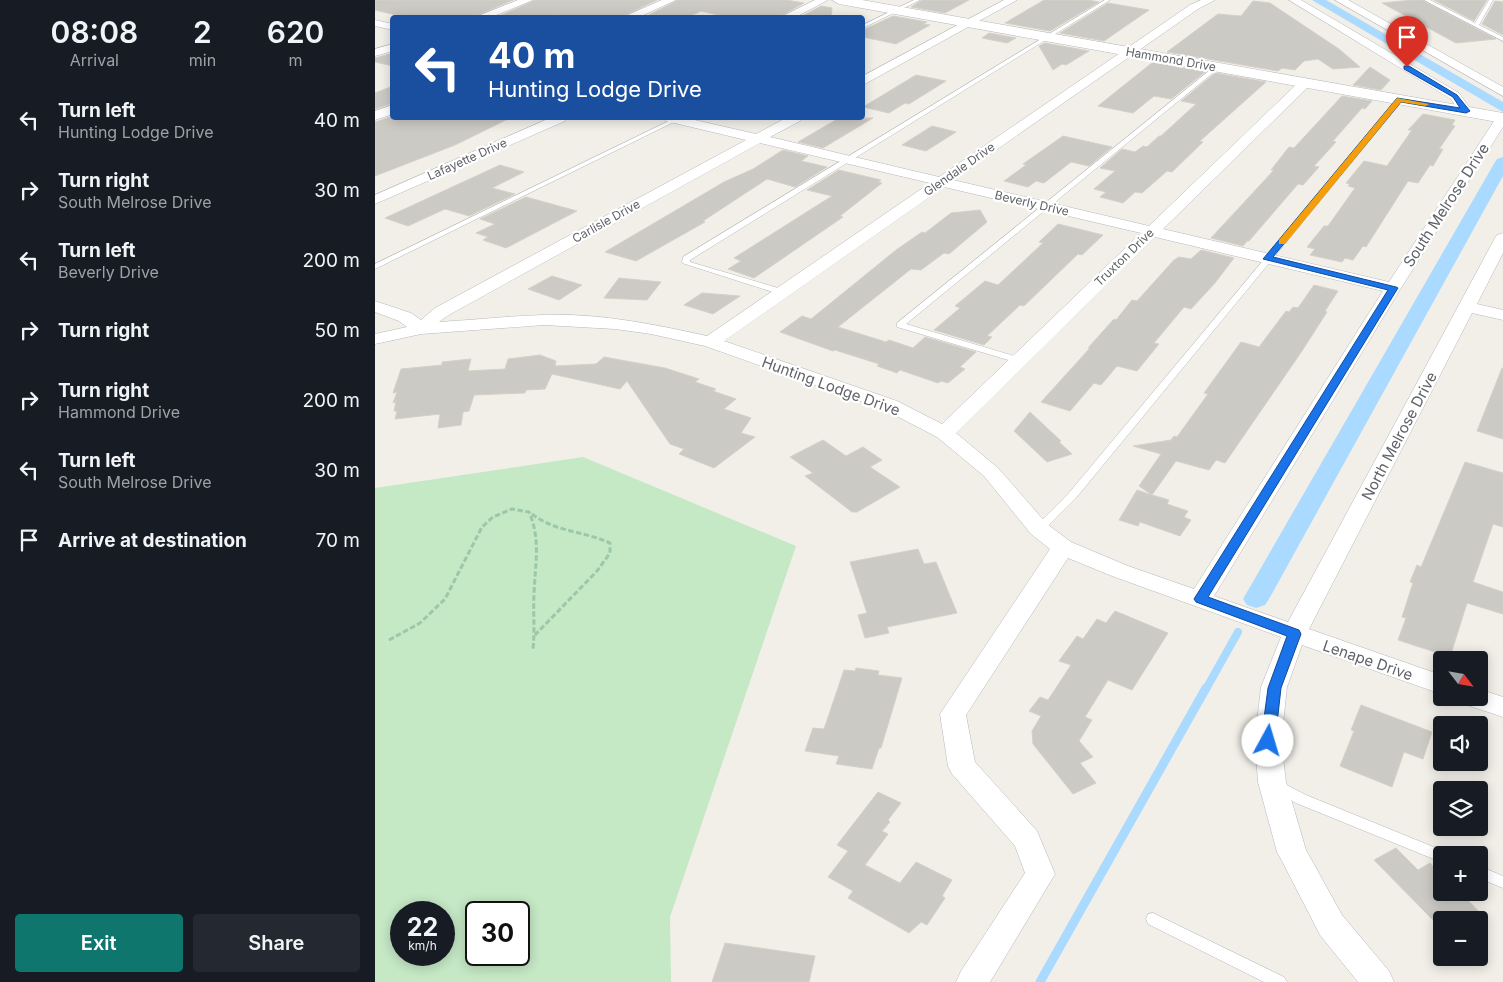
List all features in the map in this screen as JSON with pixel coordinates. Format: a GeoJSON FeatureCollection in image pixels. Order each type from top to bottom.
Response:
{"type":"FeatureCollection","features":[{"type":"Feature","properties":{"kind":"street"},"geometry":{"type":"LineString","coordinates":[[486,15],[529,0]]}},
{"type":"Feature","properties":{"kind":"street"},"geometry":{"type":"LineString","coordinates":[[634,15],[671,0]]}},
{"type":"Feature","properties":{"kind":"street"},"geometry":{"type":"LineString","coordinates":[[790,15],[823,0]]}},
{"type":"Feature","properties":{"kind":"street","name":"Hammond Drive"},"geometry":{"type":"LineString","coordinates":[[839,0],[1503,118]]}},
{"type":"Feature","properties":{"kind":"street"},"geometry":{"type":"LineString","coordinates":[[865,80],[1012,0]]}},
{"type":"Feature","properties":{"kind":"street","name":"Glendale Drive"},"geometry":{"type":"LineString","coordinates":[[710,342],[1194,7],[1210,0]]}},
{"type":"Feature","properties":{"kind":"street"},"geometry":{"type":"LineString","coordinates":[[1294,0],[1455,96],[1466,111]]}},
{"type":"Feature","properties":{"kind":"street"},"geometry":{"type":"LineString","coordinates":[[1341,0],[1503,92]]}},
{"type":"Feature","properties":{"kind":"street"},"geometry":{"type":"LineString","coordinates":[[375,23],[390,26]]}},
{"type":"Feature","properties":{"kind":"street"},"geometry":{"type":"LineString","coordinates":[[375,53],[390,48]]}},
{"type":"Feature","properties":{"kind":"street","name":"Truxton Drive"},"geometry":{"type":"LineString","coordinates":[[944,433],[1150,231],[1305,83]]}},
{"type":"Feature","properties":{"kind":"street"},"geometry":{"type":"LineString","coordinates":[[375,116],[390,110]]}},
{"type":"Feature","properties":{"kind":"street","name":"South Melrose Drive"},"geometry":{"type":"LineString","coordinates":[[1200,599],[1393,288],[1503,118]]}},
{"type":"Feature","properties":{"kind":"street","name":"Lafayette Drive"},"geometry":{"type":"LineString","coordinates":[[375,200],[555,120]]}},
{"type":"Feature","properties":{"kind":"street","name":"Beverly Drive"},"geometry":{"type":"LineString","coordinates":[[683,120],[1393,288]]}},
{"type":"Feature","properties":{"kind":"street","name":"Carlisle Drive"},"geometry":{"type":"LineString","coordinates":[[421,329],[441,312],[791,120]]}},
{"type":"Feature","properties":{"kind":"street","name":"North Melrose Drive"},"geometry":{"type":"LineString","coordinates":[[1294,634],[1503,238]]}},
{"type":"Feature","properties":{"kind":"street"},"geometry":{"type":"LineString","coordinates":[[375,306],[405,317],[421,329]]}},
{"type":"Feature","properties":{"kind":"street"},"geometry":{"type":"LineString","coordinates":[[1467,307],[1503,315]]}},
{"type":"Feature","properties":{"kind":"street","name":"Hunting Lodge Drive"},"geometry":{"type":"LineString","coordinates":[[375,339],[421,329],[507,322],[582,322],[651,329],[710,342],[890,405],[944,433],[991,472],[1039,529],[1063,547],[1120,571],[1294,634]]}},
{"type":"Feature","properties":{"kind":"street"},"geometry":{"type":"LineString","coordinates":[[972,982],[1040,874],[1027,840],[962,766],[953,714],[1063,547]]}},
{"type":"Feature","properties":{"kind":"street"},"geometry":{"type":"LineString","coordinates":[[1294,634],[1274,688],[1268,741],[1272,782],[1292,852],[1331,925],[1378,982]]}},
{"type":"Feature","properties":{"kind":"street","name":"Lenape Drive"},"geometry":{"type":"LineString","coordinates":[[1294,634],[1433,682]]}},
{"type":"Feature","properties":{"kind":"street"},"geometry":{"type":"LineString","coordinates":[[1488,702],[1503,707]]}},
{"type":"Feature","properties":{"kind":"lane"},"geometry":{"type":"LineString","coordinates":[[865,26],[918,0]]}},
{"type":"Feature","properties":{"kind":"lane"},"geometry":{"type":"LineString","coordinates":[[782,292],[686,263],[686,259],[1108,0]]}},
{"type":"Feature","properties":{"kind":"lane"},"geometry":{"type":"LineString","coordinates":[[1426,0],[1503,39]]}},
{"type":"Feature","properties":{"kind":"lane"},"geometry":{"type":"LineString","coordinates":[[1476,25],[1491,0]]}},
{"type":"Feature","properties":{"kind":"lane"},"geometry":{"type":"LineString","coordinates":[[1018,360],[900,325],[1217,67]]}},
{"type":"Feature","properties":{"kind":"lane"},"geometry":{"type":"LineString","coordinates":[[1039,529],[1071,496],[1399,100]]}},
{"type":"Feature","properties":{"kind":"lane"},"geometry":{"type":"LineString","coordinates":[[375,267],[671,120]]}},
{"type":"Feature","properties":{"kind":"lane"},"geometry":{"type":"LineString","coordinates":[[1272,782],[1301,799],[1433,853]]}},
{"type":"Feature","properties":{"kind":"lane"},"geometry":{"type":"LineString","coordinates":[[1488,876],[1503,882]]}},
{"type":"Feature","properties":{"kind":"lane"},"geometry":{"type":"LineString","coordinates":[[1153,919],[1279,982]]}},
{"type":"Feature","properties":{"kind":"path"},"geometry":{"type":"LineString","coordinates":[[389,640],[420,622],[445,599],[482,527],[493,517],[512,509],[529,512],[541,523],[555,529],[596,535],[610,543],[610,553],[597,571],[534,637]]}},
{"type":"Feature","properties":{"kind":"path"},"geometry":{"type":"LineString","coordinates":[[529,512],[535,523],[539,548],[534,594],[533,649]]}},
{"type":"Feature","properties":{"kind":"green space"},"geometry":{"type":"Polygon","coordinates":[[[583,457],[796,546],[670,917],[671,982],[375,982],[375,488],[583,457]]]}},
{"type":"Feature","properties":{"kind":"building"},"geometry":{"type":"Polygon","coordinates":[[[375,0],[513,0],[478,15],[396,15],[375,10],[375,0]]]}},
{"type":"Feature","properties":{"kind":"building"},"geometry":{"type":"Polygon","coordinates":[[[535,0],[657,0],[625,15],[502,15],[535,0]]]}},
{"type":"Feature","properties":{"kind":"building"},"geometry":{"type":"Polygon","coordinates":[[[678,0],[786,0],[804,3],[782,15],[718,15],[701,11],[692,15],[649,15],[678,0]]]}},
{"type":"Feature","properties":{"kind":"building"},"geometry":{"type":"Polygon","coordinates":[[[922,0],[969,0],[945,13],[911,7],[922,0]]]}},
{"type":"Feature","properties":{"kind":"building"},"geometry":{"type":"Polygon","coordinates":[[[1044,0],[1088,0],[1099,2],[1050,31],[1005,23],[1044,0]]]}},
{"type":"Feature","properties":{"kind":"building"},"geometry":{"type":"Polygon","coordinates":[[[1422,0],[1496,39],[1456,43],[1382,3],[1422,0]]]}},
{"type":"Feature","properties":{"kind":"building"},"geometry":{"type":"Polygon","coordinates":[[[1434,0],[1487,0],[1474,21],[1434,0]]]}},
{"type":"Feature","properties":{"kind":"building"},"geometry":{"type":"Polygon","coordinates":[[[1253,1],[1270,3],[1339,49],[1360,67],[1333,69],[1318,59],[1304,61],[1295,70],[1282,68],[1278,71],[1167,52],[1218,14],[1241,16],[1253,1]]]}},
{"type":"Feature","properties":{"kind":"building"},"geometry":{"type":"Polygon","coordinates":[[[1495,1],[1503,2],[1503,35],[1482,24],[1495,1]]]}},
{"type":"Feature","properties":{"kind":"building"},"geometry":{"type":"Polygon","coordinates":[[[1108,3],[1149,10],[1104,41],[1060,33],[1108,3]]]}},
{"type":"Feature","properties":{"kind":"building"},"geometry":{"type":"Polygon","coordinates":[[[821,6],[832,8],[831,15],[804,15],[821,6]]]}},
{"type":"Feature","properties":{"kind":"building"},"geometry":{"type":"Polygon","coordinates":[[[893,16],[927,22],[923,24],[930,25],[896,44],[865,37],[865,29],[893,16]]]}},
{"type":"Feature","properties":{"kind":"building"},"geometry":{"type":"Polygon","coordinates":[[[989,33],[1016,38],[1007,43],[982,38],[989,33]]]}},
{"type":"Feature","properties":{"kind":"building"},"geometry":{"type":"Polygon","coordinates":[[[1045,43],[1089,51],[1066,65],[1062,64],[1053,70],[1039,46],[1045,43]]]}},
{"type":"Feature","properties":{"kind":"building"},"geometry":{"type":"Polygon","coordinates":[[[390,54],[390,65],[375,62],[375,58],[390,54]]]}},
{"type":"Feature","properties":{"kind":"building"},"geometry":{"type":"Polygon","coordinates":[[[1153,62],[1205,72],[1171,99],[1154,96],[1133,113],[1098,106],[1153,62]]]}},
{"type":"Feature","properties":{"kind":"building"},"geometry":{"type":"Polygon","coordinates":[[[1370,67],[1390,80],[1381,90],[1353,85],[1370,67]]]}},
{"type":"Feature","properties":{"kind":"building"},"geometry":{"type":"Polygon","coordinates":[[[1215,73],[1266,82],[1200,141],[1203,142],[1172,172],[1167,171],[1142,193],[1135,192],[1123,203],[1100,197],[1106,192],[1094,189],[1115,171],[1100,168],[1122,149],[1135,152],[1143,146],[1147,147],[1161,136],[1196,104],[1181,101],[1215,73]]]}},
{"type":"Feature","properties":{"kind":"building"},"geometry":{"type":"Polygon","coordinates":[[[916,75],[946,81],[909,104],[905,103],[889,113],[865,107],[916,75]]]}},
{"type":"Feature","properties":{"kind":"building"},"geometry":{"type":"Polygon","coordinates":[[[390,87],[390,104],[375,109],[375,93],[390,87]]]}},
{"type":"Feature","properties":{"kind":"building"},"geometry":{"type":"Polygon","coordinates":[[[1342,96],[1372,101],[1365,109],[1362,108],[1333,141],[1336,142],[1314,166],[1319,167],[1303,185],[1298,184],[1243,246],[1211,238],[1274,170],[1271,170],[1289,147],[1294,148],[1342,96]]]}},
{"type":"Feature","properties":{"kind":"building"},"geometry":{"type":"Polygon","coordinates":[[[1423,114],[1455,120],[1452,125],[1455,126],[1439,149],[1443,149],[1433,166],[1430,165],[1418,183],[1408,181],[1366,247],[1363,246],[1353,260],[1345,258],[1342,262],[1310,255],[1315,249],[1307,247],[1324,226],[1328,226],[1355,188],[1348,186],[1350,184],[1346,183],[1364,161],[1387,166],[1412,130],[1408,130],[1423,114]]]}},
{"type":"Feature","properties":{"kind":"building"},"geometry":{"type":"Polygon","coordinates":[[[390,117],[390,120],[506,120],[455,145],[375,176],[375,122],[390,117]]]}},
{"type":"Feature","properties":{"kind":"building"},"geometry":{"type":"Polygon","coordinates":[[[865,118],[873,118],[823,148],[798,142],[836,120],[865,120],[865,118]]]}},
{"type":"Feature","properties":{"kind":"building"},"geometry":{"type":"Polygon","coordinates":[[[932,126],[956,132],[926,151],[902,145],[932,126]]]}},
{"type":"Feature","properties":{"kind":"building"},"geometry":{"type":"Polygon","coordinates":[[[1063,136],[1112,147],[1089,166],[1071,162],[1044,183],[1036,181],[1028,187],[1004,181],[1026,165],[1023,164],[1063,136]]]}},
{"type":"Feature","properties":{"kind":"building"},"geometry":{"type":"Polygon","coordinates":[[[783,150],[808,156],[801,161],[827,167],[795,187],[767,179],[703,221],[705,222],[636,261],[605,252],[724,182],[753,169],[783,150]]]}},
{"type":"Feature","properties":{"kind":"building"},"geometry":{"type":"Polygon","coordinates":[[[500,165],[524,172],[492,188],[515,194],[469,216],[445,209],[408,226],[385,218],[500,165]]]}},
{"type":"Feature","properties":{"kind":"building"},"geometry":{"type":"Polygon","coordinates":[[[839,170],[881,180],[878,182],[882,183],[840,216],[843,217],[754,278],[728,269],[741,261],[734,258],[832,196],[807,190],[839,170]]]}},
{"type":"Feature","properties":{"kind":"building"},"geometry":{"type":"Polygon","coordinates":[[[526,197],[577,211],[506,248],[483,240],[488,237],[476,233],[495,224],[480,219],[526,197]]]}},
{"type":"Feature","properties":{"kind":"building"},"geometry":{"type":"Polygon","coordinates":[[[980,210],[987,222],[949,254],[944,253],[921,270],[911,269],[838,327],[886,342],[889,340],[913,348],[925,337],[976,352],[960,367],[965,369],[948,383],[941,381],[938,383],[900,370],[897,373],[877,366],[879,364],[835,350],[833,351],[780,332],[802,316],[811,319],[896,250],[922,232],[925,233],[951,213],[980,210]]]}},
{"type":"Feature","properties":{"kind":"building"},"geometry":{"type":"Polygon","coordinates":[[[1058,224],[1103,235],[1082,255],[1078,254],[1024,306],[1020,305],[987,336],[992,337],[984,345],[934,330],[960,308],[955,306],[985,281],[998,285],[1043,243],[1039,242],[1058,224]]]}},
{"type":"Feature","properties":{"kind":"building"},"geometry":{"type":"Polygon","coordinates":[[[1201,250],[1234,258],[1215,283],[1191,309],[1184,307],[1154,343],[1159,344],[1137,371],[1117,366],[1101,385],[1094,383],[1070,411],[1041,402],[1114,319],[1116,320],[1132,300],[1137,301],[1174,260],[1179,257],[1191,259],[1201,250]]]}},
{"type":"Feature","properties":{"kind":"building"},"geometry":{"type":"Polygon","coordinates":[[[552,276],[582,285],[559,300],[528,289],[552,276]]]}},
{"type":"Feature","properties":{"kind":"building"},"geometry":{"type":"Polygon","coordinates":[[[619,278],[661,282],[647,300],[604,298],[619,278]]]}},
{"type":"Feature","properties":{"kind":"building"},"geometry":{"type":"Polygon","coordinates":[[[1314,285],[1338,291],[1302,351],[1225,463],[1216,460],[1209,470],[1176,461],[1152,495],[1139,486],[1161,454],[1133,446],[1171,440],[1174,436],[1177,437],[1208,394],[1204,393],[1241,342],[1259,347],[1286,311],[1289,312],[1293,307],[1298,308],[1314,285]]]}},
{"type":"Feature","properties":{"kind":"building"},"geometry":{"type":"Polygon","coordinates":[[[702,293],[740,296],[713,314],[684,305],[702,293]]]}},
{"type":"Feature","properties":{"kind":"building"},"geometry":{"type":"Polygon","coordinates":[[[540,355],[556,361],[555,366],[596,364],[604,357],[665,368],[699,379],[695,382],[716,389],[713,391],[736,399],[724,409],[751,418],[741,433],[755,437],[714,468],[679,454],[684,449],[670,444],[627,381],[620,389],[552,374],[545,389],[526,390],[525,393],[474,395],[469,411],[463,412],[461,425],[438,428],[440,414],[395,419],[397,411],[394,411],[396,402],[393,403],[397,392],[393,393],[401,369],[442,365],[442,362],[471,359],[468,371],[505,369],[508,359],[540,355]]]}},
{"type":"Feature","properties":{"kind":"building"},"geometry":{"type":"Polygon","coordinates":[[[1503,368],[1503,439],[1477,431],[1503,368]]]}},
{"type":"Feature","properties":{"kind":"building"},"geometry":{"type":"Polygon","coordinates":[[[1030,412],[1072,454],[1047,462],[1014,431],[1030,412]]]}},
{"type":"Feature","properties":{"kind":"building"},"geometry":{"type":"Polygon","coordinates":[[[823,440],[846,456],[863,447],[882,460],[870,467],[900,487],[857,512],[852,512],[805,476],[813,473],[790,457],[823,440]]]}},
{"type":"Feature","properties":{"kind":"building"},"geometry":{"type":"Polygon","coordinates":[[[1465,462],[1503,473],[1503,527],[1493,524],[1473,582],[1503,592],[1503,614],[1467,603],[1452,651],[1433,651],[1398,640],[1406,618],[1402,617],[1413,583],[1410,582],[1417,565],[1421,567],[1465,462]]]}},
{"type":"Feature","properties":{"kind":"building"},"geometry":{"type":"Polygon","coordinates":[[[1137,490],[1169,500],[1167,504],[1188,511],[1184,517],[1191,520],[1180,536],[1140,522],[1138,526],[1119,520],[1137,490]]]}},
{"type":"Feature","properties":{"kind":"building"},"geometry":{"type":"Polygon","coordinates":[[[918,549],[924,564],[936,562],[957,613],[887,627],[889,633],[865,638],[858,615],[867,613],[850,562],[918,549]]]}},
{"type":"Feature","properties":{"kind":"building"},"geometry":{"type":"Polygon","coordinates":[[[1115,611],[1168,633],[1132,690],[1108,680],[1085,717],[1092,720],[1079,741],[1093,757],[1080,763],[1096,783],[1073,794],[1033,744],[1032,731],[1041,716],[1029,711],[1040,697],[1048,700],[1071,665],[1059,661],[1077,636],[1083,639],[1097,619],[1106,623],[1115,611]]]}},
{"type":"Feature","properties":{"kind":"building"},"geometry":{"type":"Polygon","coordinates":[[[856,668],[879,671],[878,675],[902,678],[881,748],[879,748],[872,769],[836,764],[839,756],[805,751],[813,728],[824,729],[844,670],[855,671],[856,668]]]}},
{"type":"Feature","properties":{"kind":"building"},"geometry":{"type":"Polygon","coordinates":[[[1361,705],[1432,732],[1423,759],[1404,752],[1392,787],[1340,766],[1354,731],[1351,730],[1361,705]]]}},
{"type":"Feature","properties":{"kind":"building"},"geometry":{"type":"Polygon","coordinates":[[[878,792],[901,803],[888,820],[890,822],[882,831],[888,834],[865,865],[900,883],[916,862],[952,880],[942,896],[945,898],[927,925],[921,922],[909,933],[848,898],[853,891],[828,877],[848,851],[837,845],[878,792]]]}},
{"type":"Feature","properties":{"kind":"building"},"geometry":{"type":"Polygon","coordinates":[[[1396,848],[1418,870],[1430,863],[1433,866],[1433,901],[1469,901],[1478,911],[1433,911],[1433,920],[1374,860],[1396,848]]]}},
{"type":"Feature","properties":{"kind":"building"},"geometry":{"type":"Polygon","coordinates":[[[725,943],[815,956],[809,982],[712,982],[725,943]]]}},
{"type":"Feature","properties":{"kind":"waterway"},"geometry":{"type":"LineString","coordinates":[[1318,0],[1503,108]]}},
{"type":"Feature","properties":{"kind":"waterway"},"geometry":{"type":"LineString","coordinates":[[1256,599],[1503,162]]}},
{"type":"Feature","properties":{"kind":"waterway"},"geometry":{"type":"LineString","coordinates":[[1206,689],[1238,632]]}},
{"type":"Feature","properties":{"kind":"waterway"},"geometry":{"type":"LineString","coordinates":[[1040,982],[1206,688]]}},
{"type":"Feature","properties":{"kind":"slow traffic"},"geometry":{"type":"LineString","coordinates":[[1282,242],[1399,100],[1426,104]]}},
{"type":"Feature","properties":{"kind":"route"},"geometry":{"type":"LineString","coordinates":[[1268,741],[1274,688],[1294,634],[1200,599],[1393,288],[1268,259],[1399,100],[1466,111],[1455,96],[1407,67]]}}]}
